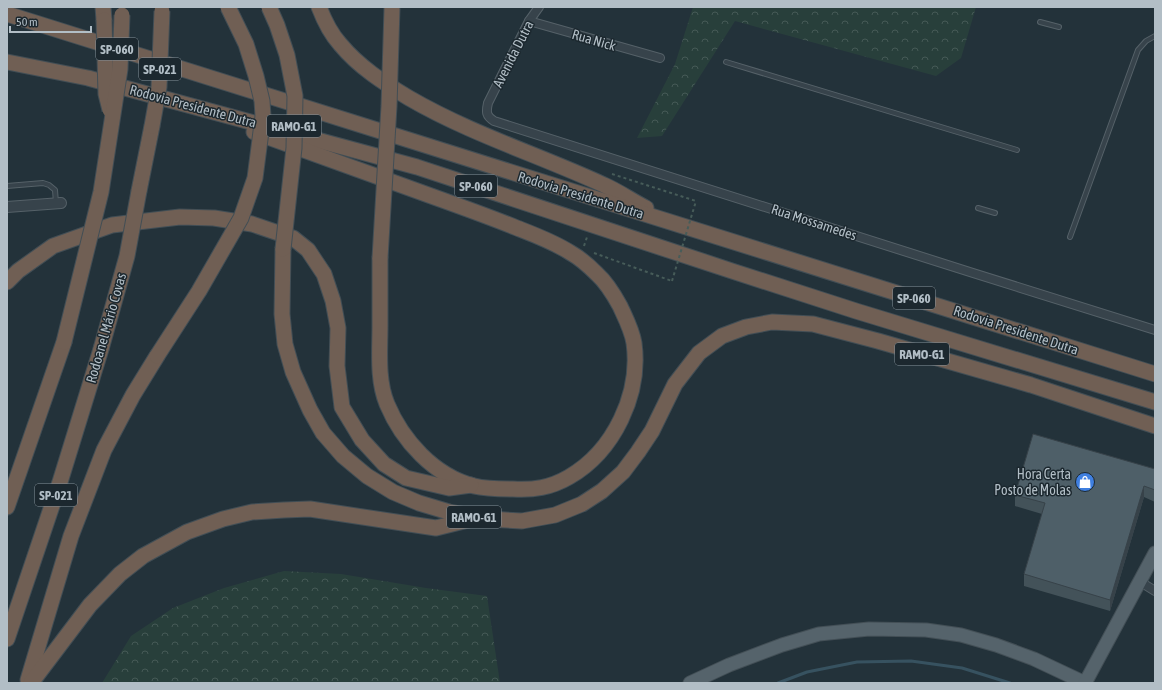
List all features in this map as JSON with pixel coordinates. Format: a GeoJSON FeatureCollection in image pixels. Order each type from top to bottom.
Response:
{"type":"FeatureCollection","features":[{"type":"Feature","properties":{"kind":"highway"},"geometry":{"type":"LineString","coordinates":[[103,7],[106,94],[112,121]]}},
{"type":"Feature","properties":{"kind":"highway","name":"SP-021"},"geometry":{"type":"LineString","coordinates":[[7,507],[64,342],[101,192],[120,69],[122,7]]}},
{"type":"Feature","properties":{"kind":"highway","name":"Rodoanel Mário Covas"},"geometry":{"type":"LineString","coordinates":[[7,639],[60,482],[101,349],[127,256],[159,87],[162,7]]}},
{"type":"Feature","properties":{"kind":"highway"},"geometry":{"type":"LineString","coordinates":[[28,683],[71,536],[104,450],[133,395],[199,291],[241,218],[254,178],[263,116],[262,101],[246,44],[228,7]]}},
{"type":"Feature","properties":{"kind":"highway","name":"RAMO-G1"},"geometry":{"type":"LineString","coordinates":[[269,7],[287,55],[295,96],[294,148],[283,249],[282,314],[285,344],[293,372],[310,410],[323,433],[343,456],[367,476],[393,492],[418,503],[449,512],[489,519],[522,521],[555,515],[582,504],[602,491],[623,472],[652,431],[675,384],[699,353],[722,336],[746,327],[772,322],[813,324],[878,341],[1031,385],[1155,426]]}},
{"type":"Feature","properties":{"kind":"highway"},"geometry":{"type":"LineString","coordinates":[[319,7],[326,25],[340,44],[358,63],[398,91],[452,121],[605,185],[673,224]]}},
{"type":"Feature","properties":{"kind":"highway"},"geometry":{"type":"LineString","coordinates":[[175,101],[249,130],[478,213],[541,238],[571,253],[599,275],[614,295],[634,341],[635,363],[631,388],[624,414],[613,434],[597,455],[568,478],[554,484],[538,489],[493,489],[471,485],[446,474],[425,459],[410,442],[397,423],[387,403],[382,385],[380,355],[380,258],[389,106],[392,8]]}},
{"type":"Feature","properties":{"kind":"highway","name":"Rodovia Presidente Dutra"},"geometry":{"type":"LineString","coordinates":[[7,14],[1155,374]]}},
{"type":"Feature","properties":{"kind":"highway","name":"Rodovia Presidente Dutra"},"geometry":{"type":"LineString","coordinates":[[7,62],[88,78],[417,167],[732,271],[1155,402]]}},
{"type":"Feature","properties":{"kind":"highway"},"geometry":{"type":"LineString","coordinates":[[7,282],[18,271],[53,246],[112,225],[180,217],[214,218],[252,224],[293,238],[308,250],[324,274],[333,301],[338,328],[338,366],[342,406],[362,440],[384,464],[406,478],[449,488],[471,485]]}},
{"type":"Feature","properties":{"kind":"highway"},"geometry":{"type":"LineString","coordinates":[[31,683],[90,605],[120,574],[143,556],[187,532],[223,519],[252,512],[284,510],[310,509],[436,528],[478,517]]}},
{"type":"Feature","properties":{"kind":"main road"},"geometry":{"type":"LineString","coordinates":[[690,683],[729,665],[782,645],[819,634],[869,629],[926,630],[961,635],[996,645],[1034,659],[1085,683],[1155,553]]}},
{"type":"Feature","properties":{"kind":"street","name":"Avenida Dutra"},"geometry":{"type":"LineString","coordinates":[[488,103],[529,21],[540,7]]}},
{"type":"Feature","properties":{"kind":"street","name":"Rua Nick"},"geometry":{"type":"LineString","coordinates":[[529,21],[660,58]]}},
{"type":"Feature","properties":{"kind":"street","name":"Rua Mossamedes"},"geometry":{"type":"LineString","coordinates":[[488,103],[486,111],[488,117],[494,121],[1155,330]]}},
{"type":"Feature","properties":{"kind":"street"},"geometry":{"type":"LineString","coordinates":[[7,207],[59,203]]}},
{"type":"Feature","properties":{"kind":"street"},"geometry":{"type":"LineString","coordinates":[[1139,581],[1155,591]]}},
{"type":"Feature","properties":{"kind":"lane"},"geometry":{"type":"LineString","coordinates":[[1040,22],[1059,27]]}},
{"type":"Feature","properties":{"kind":"lane"},"geometry":{"type":"LineString","coordinates":[[1070,237],[1138,50],[1146,41],[1155,36]]}},
{"type":"Feature","properties":{"kind":"lane"},"geometry":{"type":"LineString","coordinates":[[726,62],[1017,150]]}},
{"type":"Feature","properties":{"kind":"lane"},"geometry":{"type":"LineString","coordinates":[[7,186],[43,183],[49,185],[55,190],[59,203]]}},
{"type":"Feature","properties":{"kind":"lane"},"geometry":{"type":"LineString","coordinates":[[978,208],[994,213]]}},
{"type":"Feature","properties":{"kind":"path"},"geometry":{"type":"LineString","coordinates":[[591,252],[672,281],[696,201],[609,172],[605,185]]}},
{"type":"Feature","properties":{"kind":"green space"},"geometry":{"type":"Polygon","coordinates":[[[693,7],[976,7],[961,58],[936,76],[735,21],[662,136],[637,138],[675,64],[693,7]]]}},
{"type":"Feature","properties":{"kind":"green space"},"geometry":{"type":"Polygon","coordinates":[[[284,571],[341,574],[487,596],[500,683],[102,683],[131,636],[173,608],[224,588],[284,571]]]}},
{"type":"Feature","properties":{"kind":"building"},"geometry":{"type":"Polygon","coordinates":[[[1033,434],[1155,469],[1155,490],[1144,486],[1110,600],[1024,574],[1045,503],[1015,495],[1033,434]]]}},
{"type":"Feature","properties":{"kind":"waterway"},"geometry":{"type":"LineString","coordinates":[[778,683],[807,672],[857,662],[911,661],[962,668],[1010,683]]}},
{"type":"Feature","properties":{"kind":"place","name":"Hora Certa Posto de Molas"},"geometry":{"type":"Point","coordinates":[1085,482]}}]}
